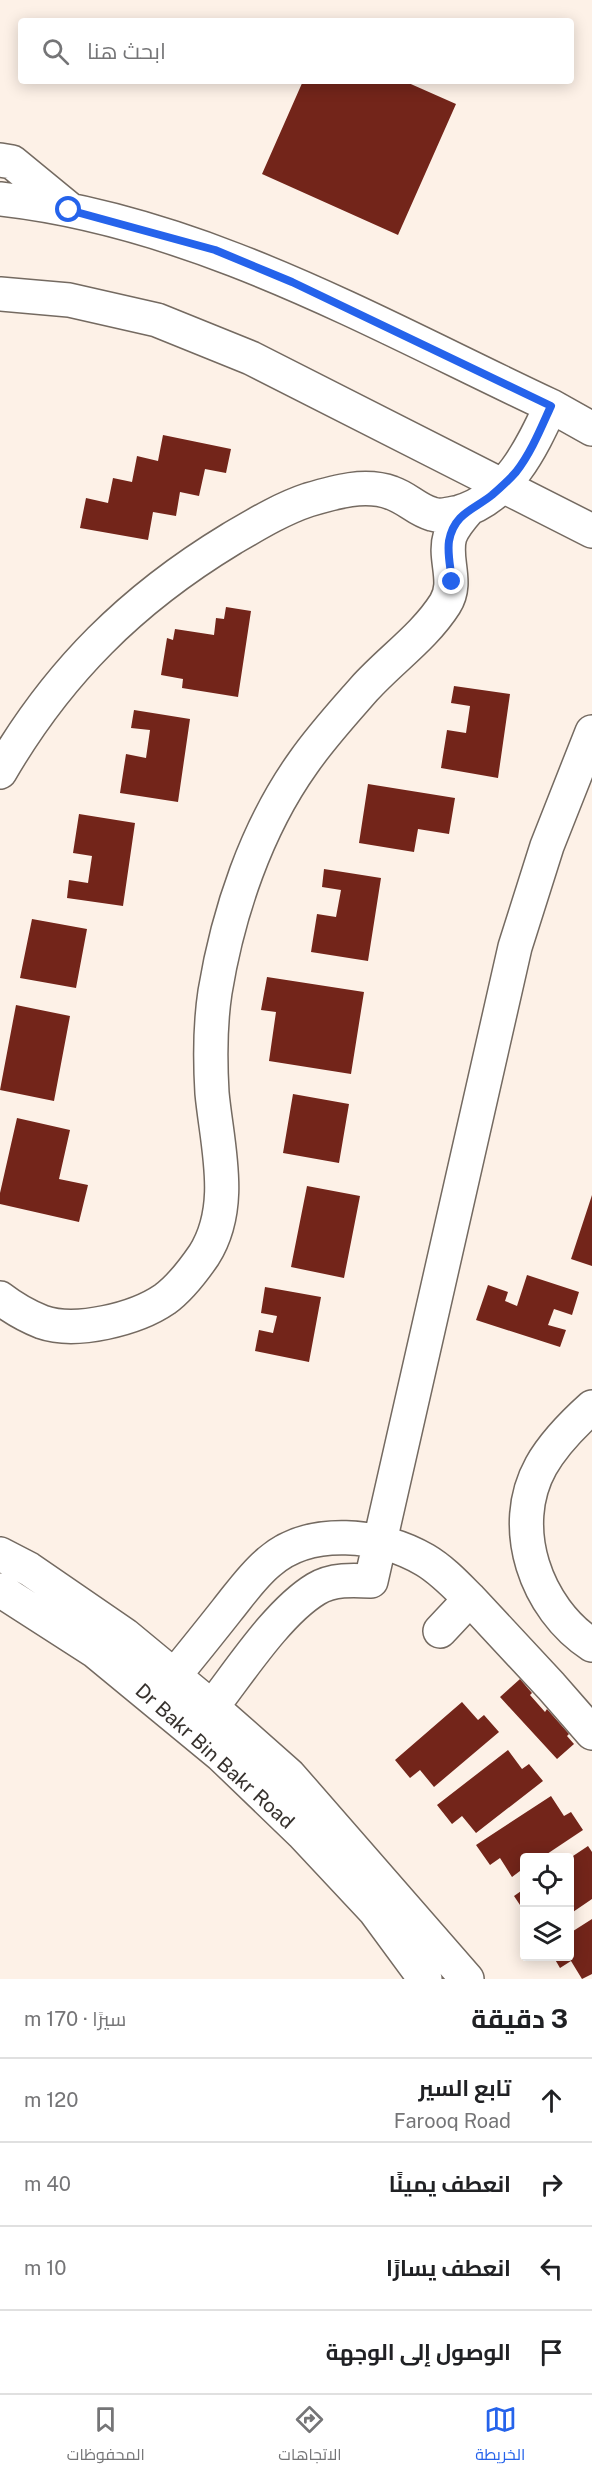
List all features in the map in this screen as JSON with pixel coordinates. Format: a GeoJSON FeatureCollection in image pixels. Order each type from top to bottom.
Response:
{"type":"FeatureCollection","features":[{"type":"Feature","properties":{"kind":"street"},"geometry":{"type":"LineString","coordinates":[[0,160],[12,162],[69,210]]}},
{"type":"Feature","properties":{"kind":"street"},"geometry":{"type":"LineString","coordinates":[[0,199],[41,203],[204,247],[292,282],[590,426]]}},
{"type":"Feature","properties":{"kind":"street"},"geometry":{"type":"LineString","coordinates":[[0,294],[69,300],[157,320],[251,358],[592,531]]}},
{"type":"Feature","properties":{"kind":"street"},"geometry":{"type":"LineString","coordinates":[[0,771],[23,732],[61,683],[113,625],[204,556],[258,523],[305,501],[342,490],[373,488],[393,493],[419,509],[434,515],[448,515],[468,510],[492,496],[522,463],[551,406]]}},
{"type":"Feature","properties":{"kind":"street"},"geometry":{"type":"LineString","coordinates":[[0,1298],[14,1309],[44,1323],[76,1326],[108,1322],[135,1314],[165,1299],[187,1278],[205,1252],[218,1220],[222,1192],[212,1092],[210,1040],[215,991],[243,882],[280,801],[302,764],[367,686],[435,618],[447,601],[452,582],[448,552],[449,538],[454,526],[468,510]]}},
{"type":"Feature","properties":{"kind":"street"},"geometry":{"type":"LineString","coordinates":[[212,1707],[292,1608],[318,1588],[347,1580],[371,1581],[515,947],[547,846],[592,732]]}},
{"type":"Feature","properties":{"kind":"street"},"geometry":{"type":"LineString","coordinates":[[592,1407],[559,1440],[540,1467],[530,1495],[526,1523],[530,1555],[540,1586],[556,1614],[592,1645]]}},
{"type":"Feature","properties":{"kind":"street"},"geometry":{"type":"LineString","coordinates":[[164,1688],[269,1561],[295,1545],[330,1538],[379,1544],[400,1549],[425,1560],[470,1599],[592,1733]]}},
{"type":"Feature","properties":{"kind":"street"},"geometry":{"type":"LineString","coordinates":[[0,1554],[29,1569],[125,1635],[164,1688],[212,1707],[289,1774],[466,1979]]}},
{"type":"Feature","properties":{"kind":"street","name":"Dr Bakr Bin Bakr Road"},"geometry":{"type":"LineString","coordinates":[[0,1590],[96,1652],[164,1688],[221,1755],[302,1833],[375,1911],[425,1979]]}},
{"type":"Feature","properties":{"kind":"street"},"geometry":{"type":"LineString","coordinates":[[440,1631],[470,1599]]}},
{"type":"Feature","properties":{"kind":"building"},"geometry":{"type":"Polygon","coordinates":[[[302,84],[411,84],[456,104],[398,235],[262,174],[302,84]]]}},
{"type":"Feature","properties":{"kind":"building"},"geometry":{"type":"Polygon","coordinates":[[[163,435],[231,449],[226,473],[205,469],[199,496],[180,492],[176,516],[153,512],[148,540],[80,528],[86,498],[108,503],[113,478],[132,482],[137,456],[158,461],[163,435]]]}},
{"type":"Feature","properties":{"kind":"building"},"geometry":{"type":"Polygon","coordinates":[[[226,607],[251,611],[238,697],[182,688],[183,679],[161,675],[167,638],[173,640],[175,629],[214,635],[216,618],[224,619],[226,607]]]}},
{"type":"Feature","properties":{"kind":"building"},"geometry":{"type":"Polygon","coordinates":[[[454,686],[510,694],[498,778],[441,768],[447,730],[466,733],[470,706],[451,703],[454,686]]]}},
{"type":"Feature","properties":{"kind":"building"},"geometry":{"type":"Polygon","coordinates":[[[134,710],[190,719],[178,802],[120,793],[126,754],[146,758],[150,730],[131,728],[134,710]]]}},
{"type":"Feature","properties":{"kind":"building"},"geometry":{"type":"Polygon","coordinates":[[[368,784],[455,798],[449,834],[418,829],[414,852],[359,843],[368,784]]]}},
{"type":"Feature","properties":{"kind":"building"},"geometry":{"type":"Polygon","coordinates":[[[79,814],[135,823],[123,906],[67,898],[69,880],[88,883],[92,856],[73,853],[79,814]]]}},
{"type":"Feature","properties":{"kind":"building"},"geometry":{"type":"Polygon","coordinates":[[[324,869],[381,878],[368,961],[311,952],[317,914],[336,917],[341,890],[322,887],[324,869]]]}},
{"type":"Feature","properties":{"kind":"building"},"geometry":{"type":"Polygon","coordinates":[[[32,919],[87,929],[76,988],[20,978],[32,919]]]}},
{"type":"Feature","properties":{"kind":"building"},"geometry":{"type":"Polygon","coordinates":[[[267,977],[364,992],[351,1074],[269,1061],[276,1012],[261,1010],[267,977]]]}},
{"type":"Feature","properties":{"kind":"building"},"geometry":{"type":"Polygon","coordinates":[[[16,1005],[70,1016],[54,1101],[0,1090],[16,1005]]]}},
{"type":"Feature","properties":{"kind":"building"},"geometry":{"type":"Polygon","coordinates":[[[293,1094],[349,1104],[339,1163],[283,1153],[293,1094]]]}},
{"type":"Feature","properties":{"kind":"building"},"geometry":{"type":"Polygon","coordinates":[[[17,1118],[70,1130],[59,1179],[88,1185],[79,1222],[0,1204],[0,1193],[17,1118]]]}},
{"type":"Feature","properties":{"kind":"building"},"geometry":{"type":"Polygon","coordinates":[[[307,1186],[360,1196],[344,1278],[291,1267],[307,1186]]]}},
{"type":"Feature","properties":{"kind":"building"},"geometry":{"type":"Polygon","coordinates":[[[592,1195],[592,1266],[571,1259],[592,1195]]]}},
{"type":"Feature","properties":{"kind":"building"},"geometry":{"type":"Polygon","coordinates":[[[527,1275],[579,1292],[572,1315],[554,1309],[548,1325],[566,1330],[560,1347],[476,1320],[488,1285],[508,1292],[505,1301],[517,1306],[527,1275]]]}},
{"type":"Feature","properties":{"kind":"building"},"geometry":{"type":"Polygon","coordinates":[[[265,1287],[321,1297],[309,1362],[255,1351],[259,1330],[273,1333],[277,1316],[261,1313],[265,1287]]]}},
{"type":"Feature","properties":{"kind":"building"},"geometry":{"type":"Polygon","coordinates":[[[520,1679],[545,1712],[547,1709],[569,1734],[567,1736],[574,1744],[557,1759],[500,1697],[520,1679]]]}},
{"type":"Feature","properties":{"kind":"building"},"geometry":{"type":"Polygon","coordinates":[[[462,1702],[478,1720],[484,1715],[499,1732],[434,1787],[420,1770],[410,1778],[395,1760],[462,1702]]]}},
{"type":"Feature","properties":{"kind":"building"},"geometry":{"type":"Polygon","coordinates":[[[508,1750],[522,1769],[529,1764],[543,1781],[476,1833],[462,1816],[452,1824],[437,1805],[508,1750]]]}},
{"type":"Feature","properties":{"kind":"building"},"geometry":{"type":"Polygon","coordinates":[[[551,1796],[564,1816],[571,1812],[583,1830],[548,1853],[520,1853],[520,1871],[512,1877],[500,1858],[490,1865],[476,1845],[551,1796]]]}},
{"type":"Feature","properties":{"kind":"building"},"geometry":{"type":"Polygon","coordinates":[[[588,1846],[592,1852],[592,1899],[574,1911],[574,1907],[574,1855],[588,1846]]]}},
{"type":"Feature","properties":{"kind":"building"},"geometry":{"type":"Polygon","coordinates":[[[520,1892],[520,1905],[514,1896],[520,1892]]]}},
{"type":"Feature","properties":{"kind":"building"},"geometry":{"type":"Polygon","coordinates":[[[592,1919],[592,1974],[582,1979],[571,1961],[574,1961],[574,1930],[592,1919]]]}},
{"type":"Feature","properties":{"kind":"building"},"geometry":{"type":"Polygon","coordinates":[[[556,1961],[571,1961],[560,1968],[556,1961]]]}},
{"type":"Feature","properties":{"kind":"route"},"geometry":{"type":"LineString","coordinates":[[69,210],[215,250],[292,282],[551,406],[533,444],[516,472],[492,496],[468,510],[454,526],[449,538],[448,552],[452,582]]}}]}
